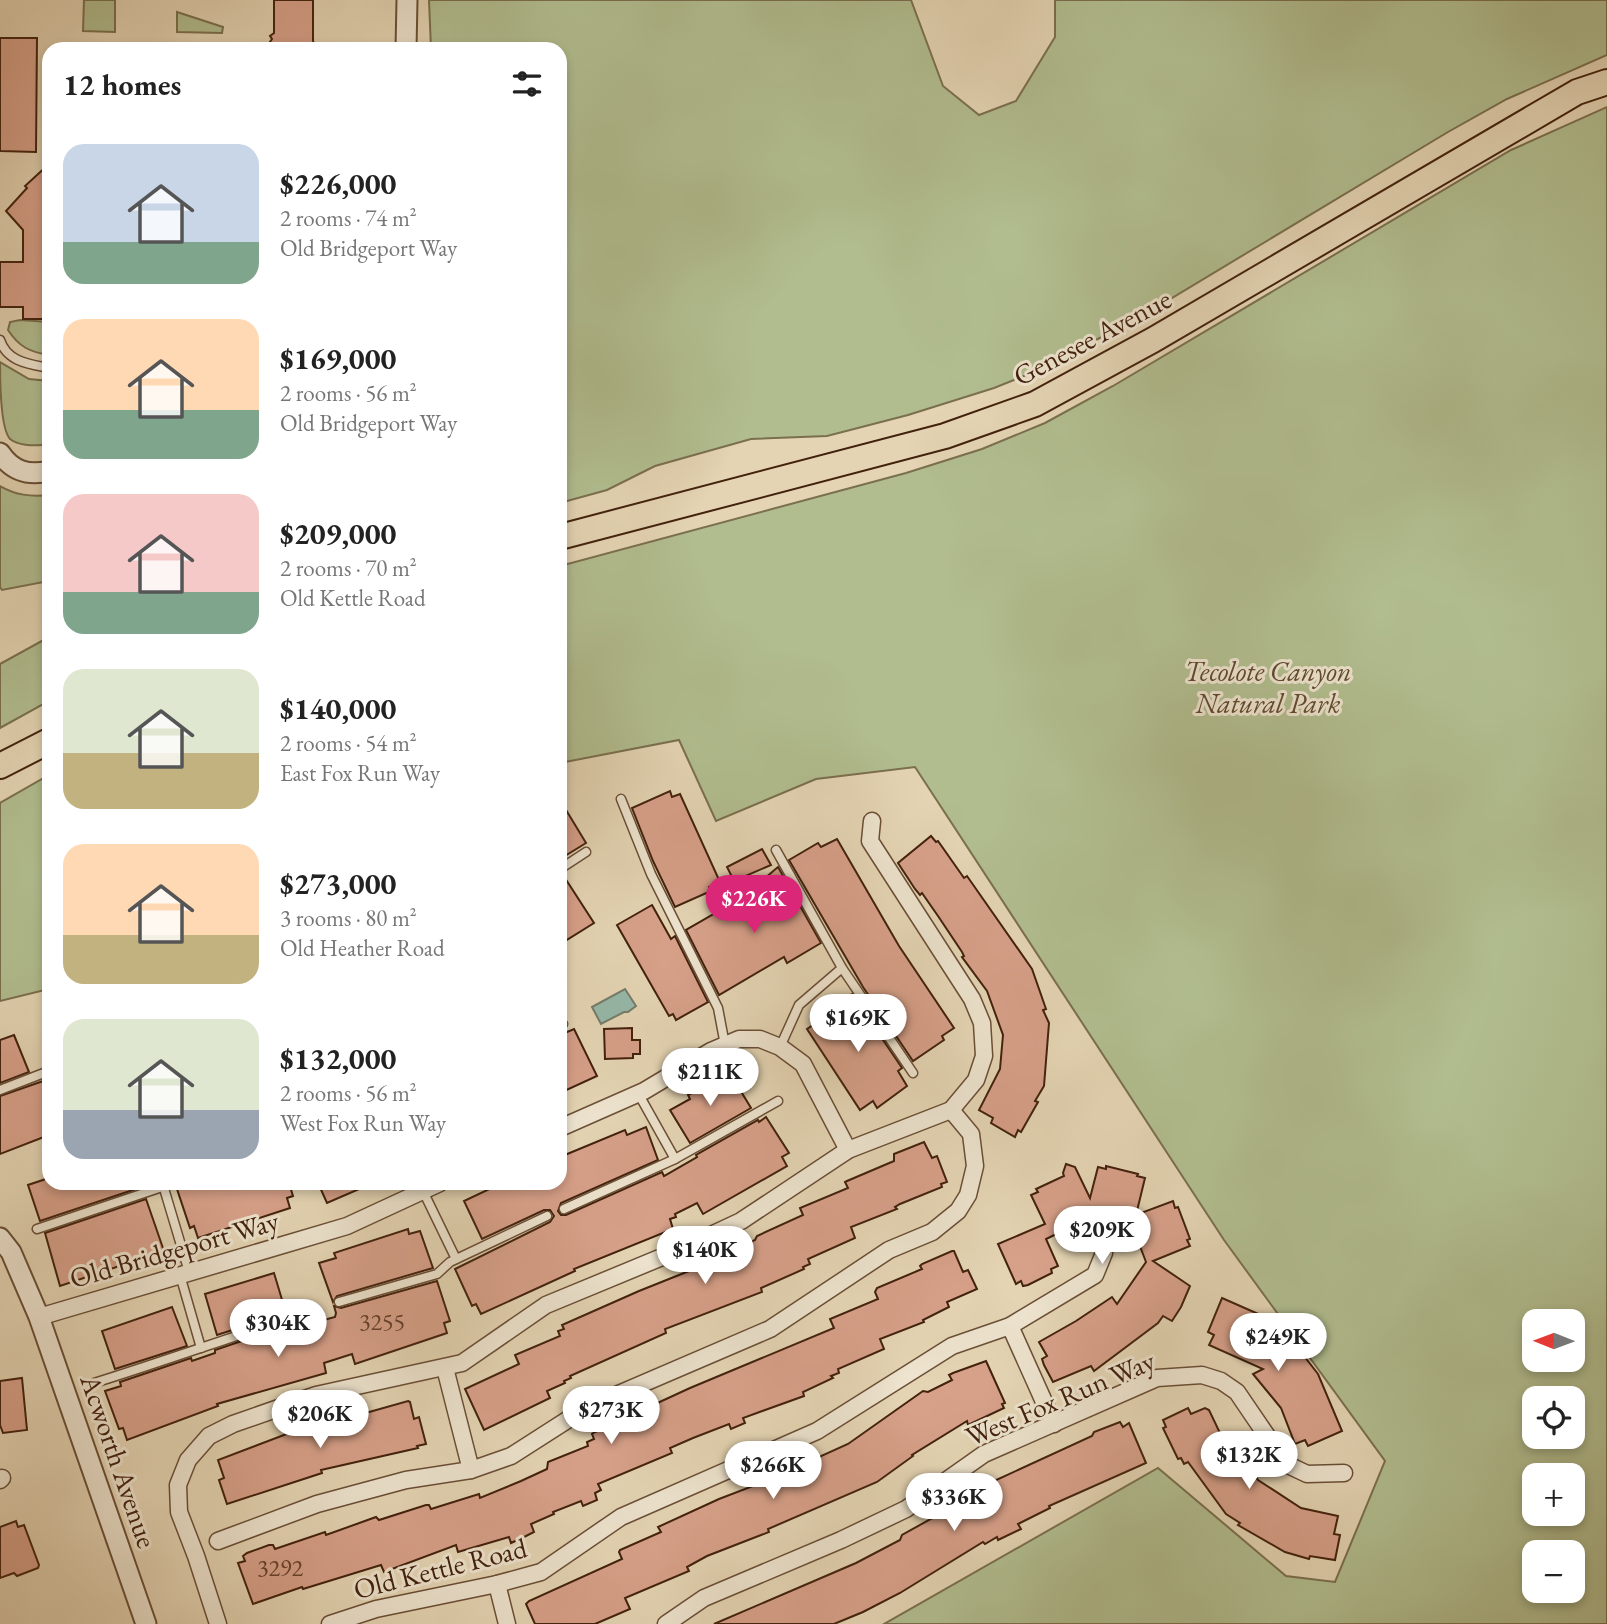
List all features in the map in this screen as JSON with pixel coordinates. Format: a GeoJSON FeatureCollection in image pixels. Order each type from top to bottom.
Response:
{"type":"FeatureCollection","features":[{"type":"Feature","properties":{"kind":"main road","name":"Genesee Avenue"},"geometry":{"type":"LineString","coordinates":[[567,535],[945,436],[1035,404],[1153,340],[1577,92],[1607,82]]}},
{"type":"Feature","properties":{"kind":"main road"},"geometry":{"type":"LineString","coordinates":[[0,766],[42,745]]}},
{"type":"Feature","properties":{"kind":"street"},"geometry":{"type":"LineString","coordinates":[[406,42],[407,0]]}},
{"type":"Feature","properties":{"kind":"street"},"geometry":{"type":"LineString","coordinates":[[0,453],[10,466],[21,472],[42,472]]}},
{"type":"Feature","properties":{"kind":"street"},"geometry":{"type":"LineString","coordinates":[[218,1624],[179,1512],[178,1485],[188,1460],[209,1437],[245,1420],[316,1395],[462,1363],[546,1306],[680,1250],[741,1221],[848,1150],[951,1110],[976,1080],[984,1056],[982,1023],[972,999],[870,841],[872,821]]}},
{"type":"Feature","properties":{"kind":"street"},"geometry":{"type":"LineString","coordinates":[[567,1125],[638,1093],[711,1051],[739,1039],[760,1039],[780,1046],[803,1064],[848,1150]]}},
{"type":"Feature","properties":{"kind":"street"},"geometry":{"type":"LineString","coordinates":[[218,1541],[317,1504],[406,1480],[471,1470],[511,1456],[586,1408],[770,1329],[889,1250],[932,1232],[958,1211],[968,1195],[975,1166],[971,1134],[951,1110]]}},
{"type":"Feature","properties":{"kind":"street","name":"Old Bridgeport Way"},"geometry":{"type":"LineString","coordinates":[[39,1317],[347,1226],[423,1191]]}},
{"type":"Feature","properties":{"kind":"street","name":"Acworth Avenue"},"geometry":{"type":"LineString","coordinates":[[0,1238],[11,1252],[39,1317],[146,1624]]}},
{"type":"Feature","properties":{"kind":"street","name":"Old Kettle Road"},"geometry":{"type":"LineString","coordinates":[[330,1624],[376,1609],[541,1572],[621,1517],[817,1431],[953,1346],[1010,1326],[1095,1275],[1104,1253]]}},
{"type":"Feature","properties":{"kind":"street"},"geometry":{"type":"LineString","coordinates":[[1010,1326],[1054,1424]]}},
{"type":"Feature","properties":{"kind":"street"},"geometry":{"type":"LineString","coordinates":[[445,1368],[471,1470]]}},
{"type":"Feature","properties":{"kind":"street","name":"West Fox Run Way"},"geometry":{"type":"LineString","coordinates":[[666,1624],[704,1598],[841,1541],[906,1509],[984,1454],[1157,1378],[1202,1376],[1221,1381],[1237,1392],[1286,1464],[1307,1474],[1344,1473]]}},
{"type":"Feature","properties":{"kind":"street"},"geometry":{"type":"LineString","coordinates":[[497,1584],[507,1624]]}},
{"type":"Feature","properties":{"kind":"lane"},"geometry":{"type":"LineString","coordinates":[[0,340],[4,351],[13,358],[42,366]]}},
{"type":"Feature","properties":{"kind":"lane"},"geometry":{"type":"LineString","coordinates":[[621,799],[651,874],[719,1008],[725,1045]]}},
{"type":"Feature","properties":{"kind":"lane"},"geometry":{"type":"LineString","coordinates":[[776,850],[842,968],[912,1073]]}},
{"type":"Feature","properties":{"kind":"lane"},"geometry":{"type":"LineString","coordinates":[[567,864],[586,852]]}},
{"type":"Feature","properties":{"kind":"lane"},"geometry":{"type":"LineString","coordinates":[[780,1046],[799,1005],[842,968]]}},
{"type":"Feature","properties":{"kind":"lane"},"geometry":{"type":"LineString","coordinates":[[0,1090],[42,1074]]}},
{"type":"Feature","properties":{"kind":"lane"},"geometry":{"type":"LineString","coordinates":[[638,1093],[675,1159]]}},
{"type":"Feature","properties":{"kind":"lane"},"geometry":{"type":"LineString","coordinates":[[565,1209],[675,1159],[778,1101]]}},
{"type":"Feature","properties":{"kind":"lane"},"geometry":{"type":"LineString","coordinates":[[37,1229],[149,1190]]}},
{"type":"Feature","properties":{"kind":"lane"},"geometry":{"type":"LineString","coordinates":[[164,1190],[201,1348]]}},
{"type":"Feature","properties":{"kind":"lane"},"geometry":{"type":"LineString","coordinates":[[423,1191],[456,1259]]}},
{"type":"Feature","properties":{"kind":"lane"},"geometry":{"type":"LineString","coordinates":[[339,1302],[438,1274],[456,1259],[547,1216]]}},
{"type":"Feature","properties":{"kind":"lane"},"geometry":{"type":"LineString","coordinates":[[94,1383],[192,1353],[211,1343],[313,1311]]}},
{"type":"Feature","properties":{"kind":"green space"},"geometry":{"type":"Polygon","coordinates":[[[84,0],[115,0],[115,32],[83,31],[84,0]]]}},
{"type":"Feature","properties":{"kind":"green space"},"geometry":{"type":"Polygon","coordinates":[[[429,0],[911,0],[943,86],[979,115],[1016,101],[1055,37],[1055,0],[1607,0],[1607,55],[1507,99],[1137,319],[1029,374],[908,415],[827,436],[751,439],[655,466],[607,490],[567,501],[567,42],[431,42],[429,0]]]}},
{"type":"Feature","properties":{"kind":"green space"},"geometry":{"type":"Polygon","coordinates":[[[177,12],[223,27],[222,33],[177,32],[177,12]]]}},
{"type":"Feature","properties":{"kind":"green space","name":"Tecolote Canyon Natural Park"},"geometry":{"type":"Polygon","coordinates":[[[1607,107],[1607,1624],[884,1624],[1158,1468],[1286,1576],[1335,1582],[1385,1461],[1224,1240],[915,767],[816,779],[716,821],[679,740],[567,762],[567,564],[906,473],[982,449],[1045,423],[1113,386],[1511,150],[1607,107]]]}},
{"type":"Feature","properties":{"kind":"green space"},"geometry":{"type":"Polygon","coordinates":[[[10,322],[42,322],[42,353],[16,341],[8,330],[10,322]]]}},
{"type":"Feature","properties":{"kind":"green space"},"geometry":{"type":"Polygon","coordinates":[[[0,362],[29,379],[42,380],[42,445],[24,444],[10,439],[2,415],[0,362]]]}},
{"type":"Feature","properties":{"kind":"green space"},"geometry":{"type":"Polygon","coordinates":[[[0,486],[23,495],[42,496],[42,582],[2,590],[0,486]]]}},
{"type":"Feature","properties":{"kind":"green space"},"geometry":{"type":"Polygon","coordinates":[[[42,641],[42,705],[0,728],[0,664],[42,641]]]}},
{"type":"Feature","properties":{"kind":"green space"},"geometry":{"type":"Polygon","coordinates":[[[42,779],[42,991],[0,1001],[0,803],[42,779]]]}},
{"type":"Feature","properties":{"kind":"shaded area"},"geometry":{"type":"Polygon","coordinates":[[[625,989],[636,1006],[601,1024],[592,1007],[625,989]]]}},
{"type":"Feature","properties":{"kind":"building"},"geometry":{"type":"Polygon","coordinates":[[[274,0],[313,0],[314,42],[270,42],[270,36],[274,33],[274,0]]]}},
{"type":"Feature","properties":{"kind":"building"},"geometry":{"type":"Polygon","coordinates":[[[0,38],[37,38],[36,152],[0,151],[0,38]]]}},
{"type":"Feature","properties":{"kind":"building"},"geometry":{"type":"Polygon","coordinates":[[[42,170],[42,319],[23,319],[23,307],[0,307],[0,262],[23,262],[23,230],[6,211],[27,188],[25,186],[42,170]]]}},
{"type":"Feature","properties":{"kind":"building"},"geometry":{"type":"Polygon","coordinates":[[[670,791],[672,797],[680,794],[720,882],[709,887],[711,891],[675,907],[632,808],[670,791]]]}},
{"type":"Feature","properties":{"kind":"building"},"geometry":{"type":"Polygon","coordinates":[[[567,812],[586,843],[567,855],[567,812]]]}},
{"type":"Feature","properties":{"kind":"building"},"geometry":{"type":"Polygon","coordinates":[[[931,836],[938,841],[964,878],[967,876],[1032,969],[1046,1009],[1043,1010],[1049,1023],[1044,1086],[1021,1132],[1018,1130],[1015,1137],[991,1123],[993,1118],[979,1110],[1000,1069],[1003,1035],[987,991],[962,957],[962,952],[938,916],[898,863],[931,836]]]}},
{"type":"Feature","properties":{"kind":"building"},"geometry":{"type":"Polygon","coordinates":[[[837,839],[899,946],[954,1028],[942,1036],[944,1040],[913,1061],[863,987],[789,860],[818,843],[821,847],[837,839]]]}},
{"type":"Feature","properties":{"kind":"building"},"geometry":{"type":"Polygon","coordinates":[[[762,849],[771,865],[734,881],[727,867],[762,849]]]}},
{"type":"Feature","properties":{"kind":"building"},"geometry":{"type":"Polygon","coordinates":[[[778,867],[821,943],[787,963],[784,957],[719,995],[686,930],[719,911],[725,916],[747,903],[744,897],[767,884],[765,878],[778,867]]]}},
{"type":"Feature","properties":{"kind":"building"},"geometry":{"type":"Polygon","coordinates":[[[567,881],[594,923],[567,940],[567,881]]]}},
{"type":"Feature","properties":{"kind":"building"},"geometry":{"type":"Polygon","coordinates":[[[652,905],[671,939],[675,936],[708,1002],[676,1020],[673,1014],[669,1016],[617,925],[652,905]]]}},
{"type":"Feature","properties":{"kind":"building"},"geometry":{"type":"Polygon","coordinates":[[[852,994],[902,1068],[898,1071],[907,1086],[877,1108],[873,1101],[860,1110],[807,1029],[822,1019],[819,1015],[852,994]]]}},
{"type":"Feature","properties":{"kind":"building"},"geometry":{"type":"Polygon","coordinates":[[[632,1028],[632,1040],[640,1040],[640,1054],[633,1054],[633,1058],[605,1059],[604,1029],[632,1028]]]}},
{"type":"Feature","properties":{"kind":"building"},"geometry":{"type":"Polygon","coordinates":[[[574,1029],[597,1076],[567,1090],[567,1032],[574,1029]]]}},
{"type":"Feature","properties":{"kind":"building"},"geometry":{"type":"Polygon","coordinates":[[[14,1035],[29,1072],[0,1083],[0,1040],[14,1035]]]}},
{"type":"Feature","properties":{"kind":"building"},"geometry":{"type":"Polygon","coordinates":[[[731,1075],[751,1108],[690,1143],[670,1110],[690,1099],[688,1095],[731,1075]]]}},
{"type":"Feature","properties":{"kind":"building"},"geometry":{"type":"Polygon","coordinates":[[[42,1081],[42,1138],[0,1154],[0,1096],[42,1081]]]}},
{"type":"Feature","properties":{"kind":"building"},"geometry":{"type":"Polygon","coordinates":[[[766,1117],[789,1153],[782,1157],[787,1166],[703,1214],[697,1203],[675,1214],[676,1217],[670,1219],[673,1229],[574,1269],[575,1271],[481,1314],[476,1304],[472,1306],[455,1269],[550,1222],[554,1216],[550,1210],[544,1210],[482,1239],[464,1201],[487,1190],[567,1190],[567,1154],[625,1130],[627,1135],[646,1127],[658,1160],[561,1203],[558,1211],[561,1215],[566,1215],[662,1172],[664,1176],[697,1157],[696,1155],[758,1120],[759,1122],[766,1117]]]}},
{"type":"Feature","properties":{"kind":"building"},"geometry":{"type":"Polygon","coordinates":[[[924,1142],[932,1158],[937,1156],[947,1182],[941,1184],[942,1187],[851,1227],[855,1238],[808,1259],[810,1264],[803,1267],[804,1269],[761,1288],[762,1292],[665,1329],[666,1333],[570,1376],[565,1383],[547,1391],[550,1398],[484,1430],[465,1389],[519,1364],[515,1355],[560,1336],[558,1331],[564,1329],[562,1325],[755,1240],[757,1236],[803,1215],[800,1208],[848,1188],[845,1182],[894,1161],[894,1154],[924,1142]]]}},
{"type":"Feature","properties":{"kind":"building"},"geometry":{"type":"Polygon","coordinates":[[[1066,1164],[1075,1167],[1090,1198],[1098,1167],[1106,1169],[1106,1166],[1145,1178],[1136,1215],[1173,1201],[1175,1208],[1178,1207],[1190,1246],[1153,1261],[1190,1286],[1172,1321],[1163,1316],[1158,1323],[1094,1371],[1091,1366],[1053,1382],[1042,1359],[1047,1356],[1039,1342],[1112,1297],[1117,1304],[1146,1262],[1130,1220],[1100,1213],[1046,1239],[1058,1266],[1051,1269],[1052,1273],[1028,1285],[1023,1286],[1021,1281],[1016,1284],[998,1244],[1045,1224],[1031,1195],[1038,1192],[1036,1189],[1064,1176],[1066,1164]]]}},
{"type":"Feature","properties":{"kind":"building"},"geometry":{"type":"Polygon","coordinates":[[[42,1180],[42,1190],[133,1190],[40,1221],[28,1185],[42,1180]]]}},
{"type":"Feature","properties":{"kind":"building"},"geometry":{"type":"Polygon","coordinates":[[[177,1190],[291,1190],[293,1196],[287,1198],[290,1208],[198,1238],[194,1226],[190,1228],[177,1190]]]}},
{"type":"Feature","properties":{"kind":"building"},"geometry":{"type":"Polygon","coordinates":[[[321,1190],[357,1190],[327,1203],[321,1190]]]}},
{"type":"Feature","properties":{"kind":"building"},"geometry":{"type":"Polygon","coordinates":[[[146,1199],[164,1251],[60,1286],[45,1233],[146,1199]]]}},
{"type":"Feature","properties":{"kind":"building"},"geometry":{"type":"Polygon","coordinates":[[[408,1229],[409,1234],[420,1231],[433,1268],[337,1296],[333,1302],[319,1263],[336,1258],[334,1253],[408,1229]]]}},
{"type":"Feature","properties":{"kind":"building"},"geometry":{"type":"Polygon","coordinates":[[[952,1251],[963,1272],[968,1270],[977,1289],[947,1302],[949,1307],[923,1320],[924,1322],[880,1339],[884,1349],[838,1369],[839,1373],[831,1376],[833,1378],[803,1392],[804,1396],[743,1418],[745,1423],[731,1429],[729,1424],[693,1438],[670,1448],[672,1453],[598,1484],[601,1490],[595,1493],[597,1500],[583,1506],[581,1501],[553,1512],[554,1514],[531,1524],[534,1532],[511,1543],[509,1537],[458,1552],[456,1545],[384,1572],[381,1565],[253,1604],[238,1563],[245,1561],[243,1556],[247,1553],[269,1545],[273,1545],[275,1549],[376,1517],[379,1520],[426,1505],[431,1509],[479,1494],[480,1498],[521,1481],[547,1469],[548,1462],[588,1446],[587,1442],[594,1439],[592,1434],[595,1432],[639,1414],[640,1411],[690,1388],[834,1328],[830,1319],[878,1299],[875,1292],[877,1288],[922,1269],[922,1264],[952,1251]]]}},
{"type":"Feature","properties":{"kind":"building"},"geometry":{"type":"Polygon","coordinates":[[[274,1273],[286,1313],[217,1335],[205,1294],[274,1273]]]}},
{"type":"Feature","properties":{"kind":"building"},"geometry":{"type":"Polygon","coordinates":[[[437,1281],[450,1321],[444,1323],[447,1333],[355,1364],[352,1354],[324,1363],[326,1373],[217,1404],[218,1406],[127,1440],[123,1428],[119,1429],[105,1391],[121,1386],[120,1382],[191,1358],[192,1361],[215,1353],[215,1350],[289,1325],[290,1329],[335,1317],[334,1306],[341,1308],[437,1281]]]}},
{"type":"Feature","properties":{"kind":"building"},"geometry":{"type":"Polygon","coordinates":[[[1222,1298],[1263,1316],[1253,1339],[1272,1347],[1281,1340],[1287,1347],[1293,1342],[1318,1374],[1342,1431],[1308,1446],[1305,1440],[1295,1444],[1281,1408],[1253,1374],[1263,1369],[1209,1345],[1214,1335],[1208,1332],[1222,1298]]]}},
{"type":"Feature","properties":{"kind":"building"},"geometry":{"type":"Polygon","coordinates":[[[172,1307],[187,1346],[115,1369],[102,1331],[172,1307]]]}},
{"type":"Feature","properties":{"kind":"building"},"geometry":{"type":"Polygon","coordinates":[[[986,1361],[1005,1403],[1002,1404],[1004,1408],[968,1425],[967,1421],[912,1455],[877,1482],[768,1529],[769,1532],[707,1556],[687,1567],[689,1571],[625,1598],[630,1609],[595,1624],[535,1624],[526,1604],[529,1601],[622,1559],[620,1550],[661,1532],[658,1527],[848,1444],[923,1391],[928,1392],[952,1380],[949,1375],[986,1361]]]}},
{"type":"Feature","properties":{"kind":"building"},"geometry":{"type":"Polygon","coordinates":[[[22,1378],[27,1430],[3,1433],[0,1425],[0,1381],[22,1378]]]}},
{"type":"Feature","properties":{"kind":"building"},"geometry":{"type":"Polygon","coordinates":[[[408,1401],[414,1419],[419,1417],[426,1444],[321,1470],[322,1473],[227,1504],[219,1480],[224,1478],[218,1460],[326,1419],[354,1413],[355,1416],[408,1401]]]}},
{"type":"Feature","properties":{"kind":"building"},"geometry":{"type":"Polygon","coordinates":[[[1188,1408],[1191,1414],[1205,1408],[1209,1410],[1229,1452],[1233,1449],[1258,1480],[1301,1508],[1338,1516],[1334,1534],[1340,1535],[1335,1560],[1310,1556],[1309,1559],[1285,1552],[1238,1525],[1240,1523],[1226,1514],[1188,1462],[1184,1464],[1181,1458],[1178,1459],[1163,1428],[1166,1427],[1163,1420],[1188,1408]]]}},
{"type":"Feature","properties":{"kind":"building"},"geometry":{"type":"Polygon","coordinates":[[[1120,1422],[1123,1427],[1129,1423],[1146,1463],[1049,1506],[1050,1508],[1018,1524],[1021,1529],[998,1540],[997,1537],[985,1544],[983,1542],[900,1593],[863,1612],[834,1624],[714,1624],[856,1563],[900,1540],[902,1535],[995,1483],[994,1481],[1120,1422]]]}},
{"type":"Feature","properties":{"kind":"building"},"geometry":{"type":"Polygon","coordinates":[[[16,1521],[18,1527],[24,1525],[39,1565],[38,1568],[17,1576],[14,1573],[0,1578],[0,1527],[16,1521]]]}}]}
